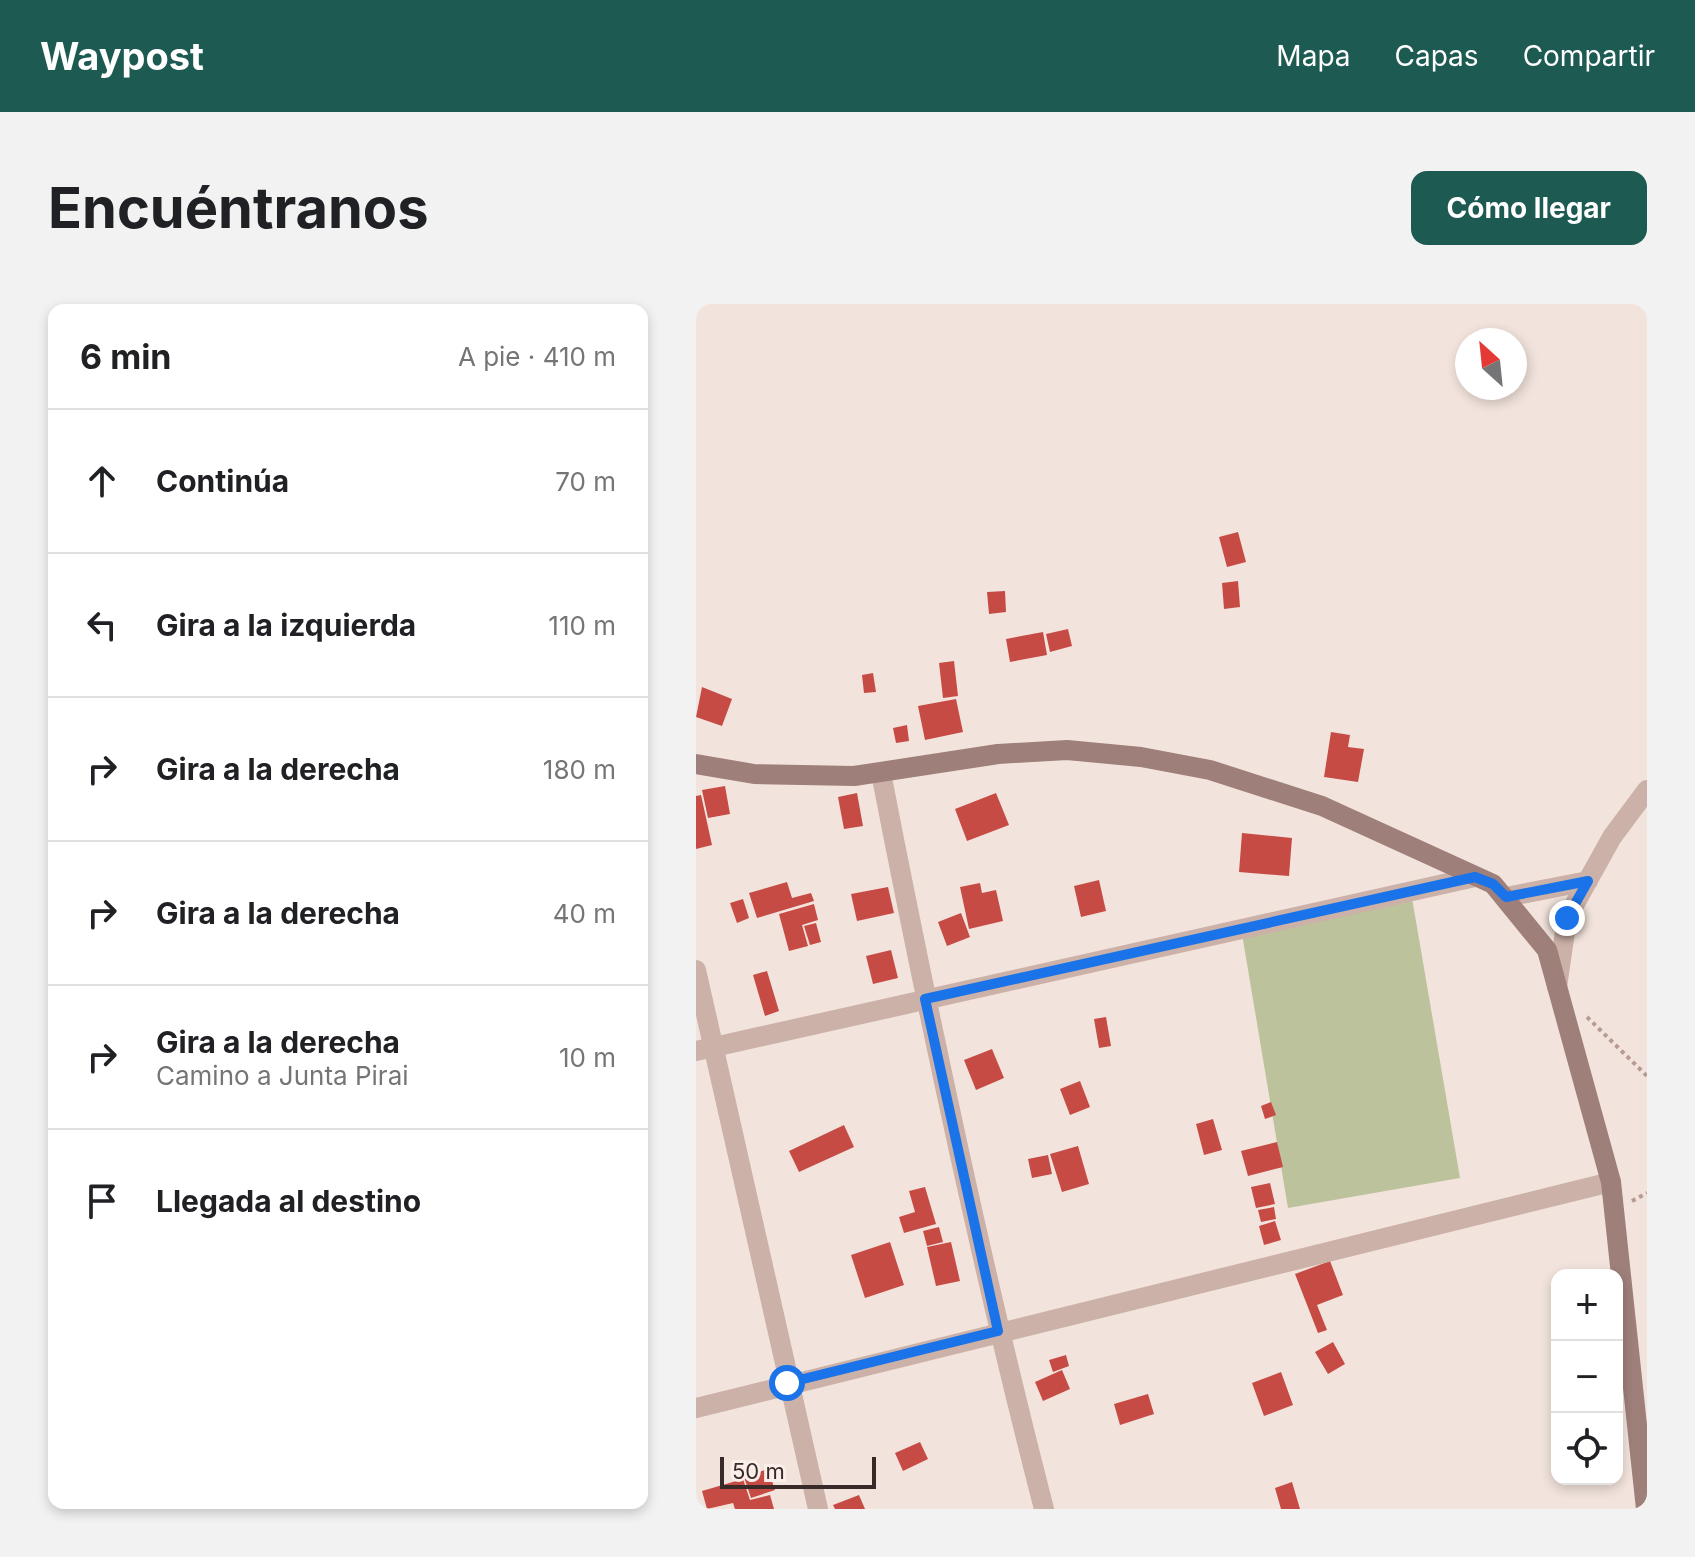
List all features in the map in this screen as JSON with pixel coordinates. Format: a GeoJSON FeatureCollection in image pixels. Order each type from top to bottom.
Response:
{"type":"FeatureCollection","features":[{"type":"Feature","properties":{"kind":"street"},"geometry":{"type":"LineString","coordinates":[[696,764],[754,774],[854,776],[929,762],[998,754],[1067,750],[1141,757],[1210,770],[1322,806],[1493,884],[1547,950],[1611,1182],[1646,1509]]}},
{"type":"Feature","properties":{"kind":"street"},"geometry":{"type":"LineString","coordinates":[[881,773],[925,999],[998,1331],[1044,1509]]}},
{"type":"Feature","properties":{"kind":"street"},"geometry":{"type":"LineString","coordinates":[[1557,987],[1567,918],[1612,837],[1647,790]]}},
{"type":"Feature","properties":{"kind":"street"},"geometry":{"type":"LineString","coordinates":[[704,1049],[1475,877]]}},
{"type":"Feature","properties":{"kind":"street"},"geometry":{"type":"LineString","coordinates":[[1506,897],[1588,881]]}},
{"type":"Feature","properties":{"kind":"street"},"geometry":{"type":"LineString","coordinates":[[696,970],[704,1049],[818,1509]]}},
{"type":"Feature","properties":{"kind":"street"},"geometry":{"type":"LineString","coordinates":[[696,1408],[787,1383],[1611,1182]]}},
{"type":"Feature","properties":{"kind":"path"},"geometry":{"type":"LineString","coordinates":[[1557,987],[1647,1076]]}},
{"type":"Feature","properties":{"kind":"green space"},"geometry":{"type":"Polygon","coordinates":[[[1412,898],[1460,1178],[1288,1208],[1241,928],[1412,898]]]}},
{"type":"Feature","properties":{"kind":"building"},"geometry":{"type":"Polygon","coordinates":[[[1238,532],[1246,562],[1227,567],[1219,537],[1238,532]]]}},
{"type":"Feature","properties":{"kind":"building"},"geometry":{"type":"Polygon","coordinates":[[[1238,581],[1240,607],[1224,609],[1222,583],[1238,581]]]}},
{"type":"Feature","properties":{"kind":"building"},"geometry":{"type":"Polygon","coordinates":[[[1005,591],[1006,612],[989,614],[987,592],[1005,591]]]}},
{"type":"Feature","properties":{"kind":"building"},"geometry":{"type":"Polygon","coordinates":[[[1068,629],[1072,646],[1050,652],[1046,634],[1068,629]]]}},
{"type":"Feature","properties":{"kind":"building"},"geometry":{"type":"Polygon","coordinates":[[[1043,632],[1047,655],[1010,662],[1006,639],[1043,632]]]}},
{"type":"Feature","properties":{"kind":"building"},"geometry":{"type":"Polygon","coordinates":[[[954,661],[958,696],[943,698],[939,663],[954,661]]]}},
{"type":"Feature","properties":{"kind":"building"},"geometry":{"type":"Polygon","coordinates":[[[873,673],[876,692],[864,693],[862,675],[873,673]]]}},
{"type":"Feature","properties":{"kind":"building"},"geometry":{"type":"Polygon","coordinates":[[[702,687],[732,699],[722,726],[696,717],[702,687]]]}},
{"type":"Feature","properties":{"kind":"building"},"geometry":{"type":"Polygon","coordinates":[[[956,699],[963,732],[925,740],[918,706],[956,699]]]}},
{"type":"Feature","properties":{"kind":"building"},"geometry":{"type":"Polygon","coordinates":[[[907,725],[909,741],[896,743],[893,728],[907,725]]]}},
{"type":"Feature","properties":{"kind":"building"},"geometry":{"type":"Polygon","coordinates":[[[1331,732],[1350,735],[1348,747],[1364,749],[1358,782],[1324,777],[1331,732]]]}},
{"type":"Feature","properties":{"kind":"building"},"geometry":{"type":"Polygon","coordinates":[[[725,786],[730,814],[708,818],[702,790],[725,786]]]}},
{"type":"Feature","properties":{"kind":"building"},"geometry":{"type":"Polygon","coordinates":[[[857,793],[863,826],[844,829],[838,797],[857,793]]]}},
{"type":"Feature","properties":{"kind":"building"},"geometry":{"type":"Polygon","coordinates":[[[996,793],[1009,825],[967,841],[955,809],[996,793]]]}},
{"type":"Feature","properties":{"kind":"building"},"geometry":{"type":"Polygon","coordinates":[[[701,795],[712,845],[696,849],[696,796],[701,795]]]}},
{"type":"Feature","properties":{"kind":"building"},"geometry":{"type":"Polygon","coordinates":[[[1242,833],[1292,838],[1289,876],[1239,872],[1242,833]]]}},
{"type":"Feature","properties":{"kind":"building"},"geometry":{"type":"Polygon","coordinates":[[[1099,880],[1106,911],[1081,917],[1074,886],[1099,880]]]}},
{"type":"Feature","properties":{"kind":"building"},"geometry":{"type":"Polygon","coordinates":[[[787,882],[792,898],[811,893],[814,901],[757,918],[749,893],[787,882]]]}},
{"type":"Feature","properties":{"kind":"building"},"geometry":{"type":"Polygon","coordinates":[[[980,883],[982,893],[996,890],[1003,921],[969,929],[960,887],[980,883]]]}},
{"type":"Feature","properties":{"kind":"building"},"geometry":{"type":"Polygon","coordinates":[[[888,887],[894,913],[857,921],[851,894],[888,887]]]}},
{"type":"Feature","properties":{"kind":"building"},"geometry":{"type":"Polygon","coordinates":[[[743,899],[749,918],[737,923],[730,903],[743,899]]]}},
{"type":"Feature","properties":{"kind":"building"},"geometry":{"type":"Polygon","coordinates":[[[814,904],[818,920],[802,925],[808,946],[789,951],[779,914],[814,904]]]}},
{"type":"Feature","properties":{"kind":"building"},"geometry":{"type":"Polygon","coordinates":[[[961,913],[970,937],[947,946],[938,922],[961,913]]]}},
{"type":"Feature","properties":{"kind":"building"},"geometry":{"type":"Polygon","coordinates":[[[816,923],[821,942],[810,945],[804,926],[816,923]]]}},
{"type":"Feature","properties":{"kind":"building"},"geometry":{"type":"Polygon","coordinates":[[[891,950],[898,978],[873,984],[866,956],[891,950]]]}},
{"type":"Feature","properties":{"kind":"building"},"geometry":{"type":"Polygon","coordinates":[[[767,971],[779,1011],[765,1016],[753,975],[767,971]]]}},
{"type":"Feature","properties":{"kind":"building"},"geometry":{"type":"Polygon","coordinates":[[[1106,1017],[1111,1046],[1099,1048],[1094,1019],[1106,1017]]]}},
{"type":"Feature","properties":{"kind":"building"},"geometry":{"type":"Polygon","coordinates":[[[992,1049],[1004,1078],[976,1090],[964,1060],[992,1049]]]}},
{"type":"Feature","properties":{"kind":"building"},"geometry":{"type":"Polygon","coordinates":[[[1080,1081],[1090,1107],[1070,1115],[1060,1089],[1080,1081]]]}},
{"type":"Feature","properties":{"kind":"building"},"geometry":{"type":"Polygon","coordinates":[[[1271,1102],[1276,1115],[1265,1119],[1261,1106],[1271,1102]]]}},
{"type":"Feature","properties":{"kind":"building"},"geometry":{"type":"Polygon","coordinates":[[[1213,1119],[1222,1150],[1204,1155],[1196,1124],[1213,1119]]]}},
{"type":"Feature","properties":{"kind":"building"},"geometry":{"type":"Polygon","coordinates":[[[844,1125],[854,1147],[799,1172],[789,1151],[844,1125]]]}},
{"type":"Feature","properties":{"kind":"building"},"geometry":{"type":"Polygon","coordinates":[[[1277,1142],[1283,1167],[1248,1176],[1241,1151],[1277,1142]]]}},
{"type":"Feature","properties":{"kind":"building"},"geometry":{"type":"Polygon","coordinates":[[[1078,1146],[1089,1184],[1062,1192],[1050,1154],[1078,1146]]]}},
{"type":"Feature","properties":{"kind":"building"},"geometry":{"type":"Polygon","coordinates":[[[1048,1155],[1052,1174],[1032,1178],[1028,1159],[1048,1155]]]}},
{"type":"Feature","properties":{"kind":"building"},"geometry":{"type":"Polygon","coordinates":[[[1270,1183],[1275,1204],[1256,1208],[1251,1187],[1270,1183]]]}},
{"type":"Feature","properties":{"kind":"building"},"geometry":{"type":"Polygon","coordinates":[[[925,1187],[936,1224],[904,1233],[899,1217],[915,1212],[909,1191],[925,1187]]]}},
{"type":"Feature","properties":{"kind":"building"},"geometry":{"type":"Polygon","coordinates":[[[1274,1207],[1276,1219],[1261,1222],[1258,1210],[1274,1207]]]}},
{"type":"Feature","properties":{"kind":"building"},"geometry":{"type":"Polygon","coordinates":[[[1275,1221],[1281,1240],[1264,1245],[1259,1226],[1275,1221]]]}},
{"type":"Feature","properties":{"kind":"building"},"geometry":{"type":"Polygon","coordinates":[[[939,1227],[943,1242],[927,1246],[923,1231],[939,1227]]]}},
{"type":"Feature","properties":{"kind":"building"},"geometry":{"type":"Polygon","coordinates":[[[890,1242],[904,1285],[865,1298],[851,1255],[890,1242]]]}},
{"type":"Feature","properties":{"kind":"building"},"geometry":{"type":"Polygon","coordinates":[[[951,1242],[960,1281],[936,1286],[927,1247],[951,1242]]]}},
{"type":"Feature","properties":{"kind":"building"},"geometry":{"type":"Polygon","coordinates":[[[1330,1261],[1343,1295],[1317,1305],[1327,1330],[1318,1333],[1295,1274],[1330,1261]]]}},
{"type":"Feature","properties":{"kind":"building"},"geometry":{"type":"Polygon","coordinates":[[[1333,1342],[1345,1364],[1328,1374],[1315,1352],[1333,1342]]]}},
{"type":"Feature","properties":{"kind":"building"},"geometry":{"type":"Polygon","coordinates":[[[1066,1355],[1069,1366],[1053,1372],[1049,1360],[1066,1355]]]}},
{"type":"Feature","properties":{"kind":"building"},"geometry":{"type":"Polygon","coordinates":[[[1062,1370],[1070,1389],[1043,1401],[1035,1382],[1062,1370]]]}},
{"type":"Feature","properties":{"kind":"building"},"geometry":{"type":"Polygon","coordinates":[[[1281,1372],[1293,1405],[1264,1416],[1252,1383],[1281,1372]]]}},
{"type":"Feature","properties":{"kind":"building"},"geometry":{"type":"Polygon","coordinates":[[[1148,1394],[1154,1414],[1120,1425],[1114,1404],[1148,1394]]]}},
{"type":"Feature","properties":{"kind":"building"},"geometry":{"type":"Polygon","coordinates":[[[920,1442],[928,1459],[903,1471],[895,1453],[920,1442]]]}},
{"type":"Feature","properties":{"kind":"building"},"geometry":{"type":"Polygon","coordinates":[[[768,1469],[775,1490],[751,1498],[744,1477],[768,1469]]]}},
{"type":"Feature","properties":{"kind":"building"},"geometry":{"type":"Polygon","coordinates":[[[743,1479],[750,1500],[770,1495],[774,1509],[735,1509],[733,1503],[707,1509],[702,1491],[743,1479]]]}},
{"type":"Feature","properties":{"kind":"building"},"geometry":{"type":"Polygon","coordinates":[[[1292,1482],[1300,1509],[1281,1509],[1275,1488],[1292,1482]]]}},
{"type":"Feature","properties":{"kind":"building"},"geometry":{"type":"Polygon","coordinates":[[[859,1495],[865,1509],[835,1509],[833,1505],[859,1495]]]}},
{"type":"Feature","properties":{"kind":"route"},"geometry":{"type":"LineString","coordinates":[[787,1383],[998,1331],[925,999],[1475,877],[1493,884],[1506,897],[1588,881],[1567,918]]}}]}
